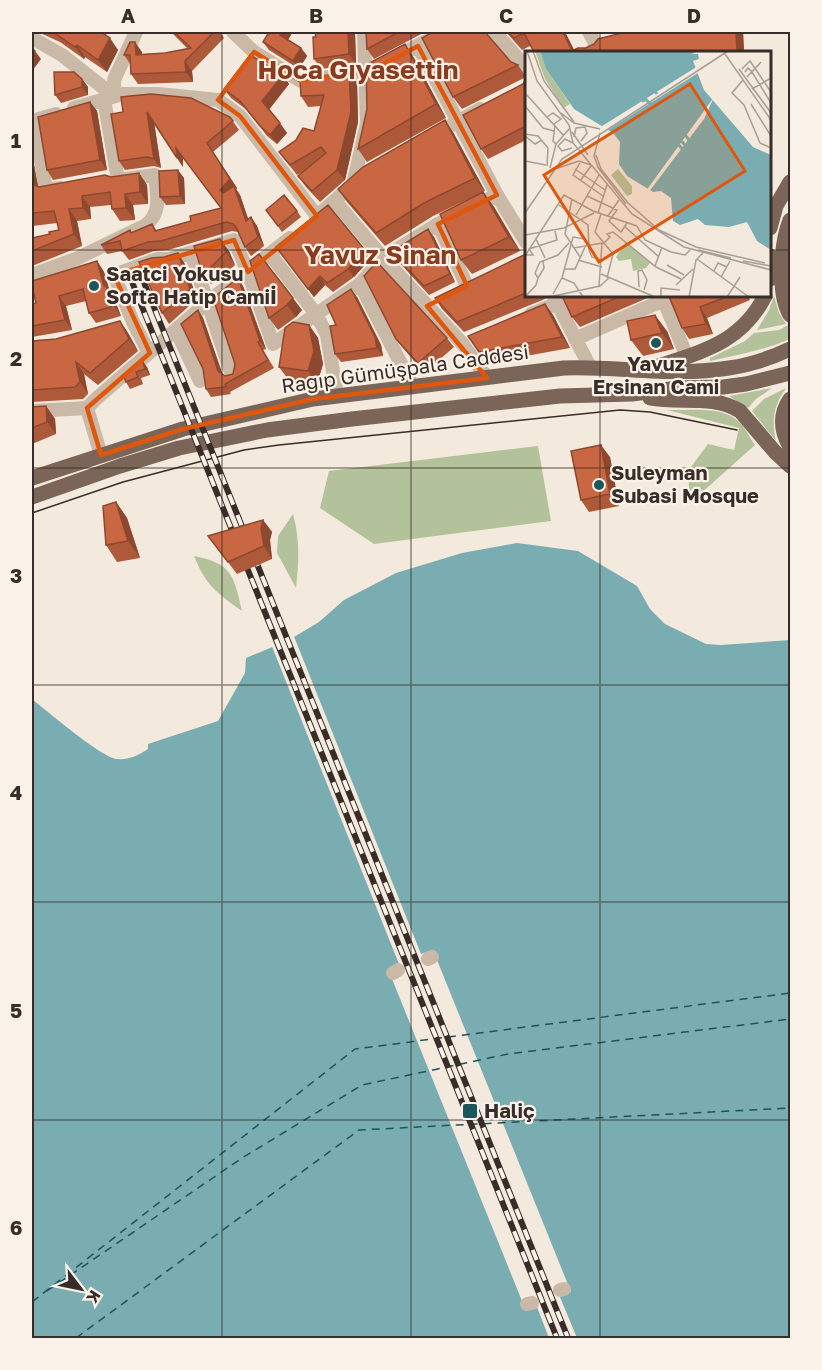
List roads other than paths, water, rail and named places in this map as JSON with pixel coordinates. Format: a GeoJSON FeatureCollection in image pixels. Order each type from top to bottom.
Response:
{"type":"FeatureCollection","features":[{"type":"Feature","properties":{"kind":"main road"},"geometry":{"type":"LineString","coordinates":[[771,224],[776,206],[790,182]]}},
{"type":"Feature","properties":{"kind":"main road"},"geometry":{"type":"LineString","coordinates":[[790,220],[784,246],[782,284],[783,299],[790,315]]}},
{"type":"Feature","properties":{"kind":"main road"},"geometry":{"type":"LineString","coordinates":[[643,370],[687,357],[728,339],[744,327],[761,298]]}},
{"type":"Feature","properties":{"kind":"main road","name":"Ragıp Gümüşpala Caddesi"},"geometry":{"type":"LineString","coordinates":[[32,478],[183,429],[313,399],[590,367],[685,371],[728,368],[769,358],[790,349]]}},
{"type":"Feature","properties":{"kind":"main road"},"geometry":{"type":"LineString","coordinates":[[32,497],[179,448],[267,430],[560,396],[633,394],[678,388],[746,384],[790,373]]}},
{"type":"Feature","properties":{"kind":"main road"},"geometry":{"type":"LineString","coordinates":[[633,394],[656,399],[705,400],[734,407],[790,466]]}},
{"type":"Feature","properties":{"kind":"main road"},"geometry":{"type":"LineString","coordinates":[[790,399],[784,410],[782,428],[790,447]]}},
{"type":"Feature","properties":{"kind":"street"},"geometry":{"type":"LineString","coordinates":[[32,275],[78,258],[146,225],[153,219],[158,207],[155,175],[118,180],[113,178],[109,98],[114,80],[136,32]]}},
{"type":"Feature","properties":{"kind":"street"},"geometry":{"type":"LineString","coordinates":[[233,32],[251,56],[302,81],[368,72],[443,32]]}},
{"type":"Feature","properties":{"kind":"street"},"geometry":{"type":"LineString","coordinates":[[353,185],[367,123],[368,72],[364,32]]}},
{"type":"Feature","properties":{"kind":"street"},"geometry":{"type":"LineString","coordinates":[[495,32],[525,67]]}},
{"type":"Feature","properties":{"kind":"street"},"geometry":{"type":"LineString","coordinates":[[589,32],[594,50]]}},
{"type":"Feature","properties":{"kind":"street"},"geometry":{"type":"LineString","coordinates":[[32,38],[62,55],[109,98]]}},
{"type":"Feature","properties":{"kind":"street"},"geometry":{"type":"LineString","coordinates":[[418,46],[497,195],[525,240]]}},
{"type":"Feature","properties":{"kind":"street"},"geometry":{"type":"LineString","coordinates":[[77,185],[46,190],[33,120],[109,98],[158,94],[221,96],[240,116],[317,216]]}},
{"type":"Feature","properties":{"kind":"street"},"geometry":{"type":"LineString","coordinates":[[418,144],[488,106]]}},
{"type":"Feature","properties":{"kind":"street"},"geometry":{"type":"LineString","coordinates":[[32,411],[87,408],[209,301],[248,272],[368,173]]}},
{"type":"Feature","properties":{"kind":"street"},"geometry":{"type":"LineString","coordinates":[[149,353],[129,323],[114,274],[157,259],[169,259],[234,240],[248,272],[273,344],[360,284],[383,258],[438,224],[497,195]]}},
{"type":"Feature","properties":{"kind":"street"},"geometry":{"type":"LineString","coordinates":[[335,201],[383,258],[467,341],[487,378]]}},
{"type":"Feature","properties":{"kind":"street"},"geometry":{"type":"LineString","coordinates":[[438,224],[467,286]]}},
{"type":"Feature","properties":{"kind":"street"},"geometry":{"type":"LineString","coordinates":[[191,253],[232,375]]}},
{"type":"Feature","properties":{"kind":"street"},"geometry":{"type":"LineString","coordinates":[[270,254],[316,314],[327,335],[338,395]]}},
{"type":"Feature","properties":{"kind":"street"},"geometry":{"type":"LineString","coordinates":[[360,284],[413,387]]}},
{"type":"Feature","properties":{"kind":"street"},"geometry":{"type":"LineString","coordinates":[[575,339],[663,298],[687,357]]}},
{"type":"Feature","properties":{"kind":"street"},"geometry":{"type":"LineString","coordinates":[[515,321],[556,299],[590,367]]}},
{"type":"Feature","properties":{"kind":"street"},"geometry":{"type":"LineString","coordinates":[[176,330],[200,381]]}},
{"type":"Feature","properties":{"kind":"street"},"geometry":{"type":"LineString","coordinates":[[87,408],[101,455]]}},
{"type":"Feature","properties":{"kind":"water"},"geometry":{"type":"Polygon","coordinates":[[[517,543],[578,551],[637,586],[650,609],[665,624],[706,644],[790,640],[790,1338],[32,1338],[32,699],[74,733],[110,757],[125,759],[133,757],[148,749],[148,744],[218,721],[245,673],[246,658],[289,640],[319,622],[344,600],[396,573],[462,553],[517,543]]]}},
{"type":"Feature","properties":{"kind":"tram line"},"geometry":{"type":"LineString","coordinates":[[32,513],[123,482],[244,450],[279,445],[620,410],[650,412],[737,430]]}},
{"type":"Feature","properties":{"kind":"railway"},"geometry":{"type":"LineString","coordinates":[[139,270],[568,1338]]}},
{"type":"Feature","properties":{"kind":"railway"},"geometry":{"type":"LineString","coordinates":[[128,272],[557,1338]]}},
{"type":"Feature","properties":{"kind":"place","name":"Saatci Yokusu Softa Hatip Camiİ"},"geometry":{"type":"Point","coordinates":[94,286]}},
{"type":"Feature","properties":{"kind":"place","name":"Yavuz Ersinan Cami"},"geometry":{"type":"Point","coordinates":[656,343]}},
{"type":"Feature","properties":{"kind":"place","name":"Suleyman Subasi Mosque"},"geometry":{"type":"Point","coordinates":[599,485]}},
{"type":"Feature","properties":{"kind":"place","name":"Haliç"},"geometry":{"type":"Point","coordinates":[470,1111]}},
{"type":"Feature","properties":{"kind":"district","name":"Hoca Gıyasettin"},"geometry":{"type":"Point","coordinates":[358,70]}},
{"type":"Feature","properties":{"kind":"district","name":"Yavuz Sinan"},"geometry":{"type":"Point","coordinates":[380,255]}}]}
